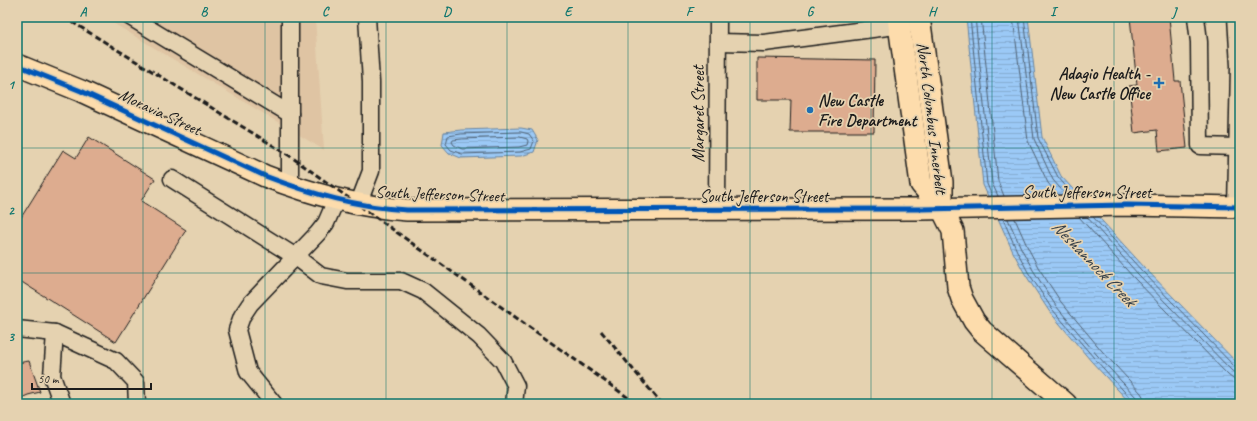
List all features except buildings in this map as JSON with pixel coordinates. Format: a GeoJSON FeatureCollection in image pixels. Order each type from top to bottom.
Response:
{"type":"FeatureCollection","features":[{"type":"Feature","properties":{"kind":"main road","name":"North Columbus Innerbelt"},"geometry":{"type":"LineString","coordinates":[[920,20],[942,182],[942,209]]}},
{"type":"Feature","properties":{"kind":"main road","name":"North Columbus Innerbelt"},"geometry":{"type":"LineString","coordinates":[[899,22],[921,184],[942,209]]}},
{"type":"Feature","properties":{"kind":"main road","name":"Moravia Street"},"geometry":{"type":"LineString","coordinates":[[17,65],[81,91],[265,176],[290,185]]}},
{"type":"Feature","properties":{"kind":"main road","name":"South Jefferson Street"},"geometry":{"type":"LineString","coordinates":[[290,185],[336,200],[358,205],[383,209],[407,210],[942,209],[1127,205],[1238,207]]}},
{"type":"Feature","properties":{"kind":"main road"},"geometry":{"type":"LineString","coordinates":[[942,209],[953,231],[960,293],[974,322],[982,331],[1066,404]]}},
{"type":"Feature","properties":{"kind":"street"},"geometry":{"type":"LineString","coordinates":[[130,17],[290,114]]}},
{"type":"Feature","properties":{"kind":"street"},"geometry":{"type":"LineString","coordinates":[[290,17],[290,185]]}},
{"type":"Feature","properties":{"kind":"street"},"geometry":{"type":"LineString","coordinates":[[358,205],[371,171],[371,82],[367,17]]}},
{"type":"Feature","properties":{"kind":"street","name":"Margaret Street"},"geometry":{"type":"LineString","coordinates":[[717,210],[718,17]]}},
{"type":"Feature","properties":{"kind":"street"},"geometry":{"type":"LineString","coordinates":[[1196,17],[1199,42],[1200,146],[1237,147]]}},
{"type":"Feature","properties":{"kind":"street"},"geometry":{"type":"LineString","coordinates":[[1236,17],[1239,66],[1237,147],[1238,207]]}},
{"type":"Feature","properties":{"kind":"street"},"geometry":{"type":"LineString","coordinates":[[718,42],[764,43],[920,20]]}},
{"type":"Feature","properties":{"kind":"street"},"geometry":{"type":"LineString","coordinates":[[172,179],[296,257],[321,276],[347,281],[401,281],[423,291],[479,336],[503,361],[516,386],[514,404]]}},
{"type":"Feature","properties":{"kind":"street"},"geometry":{"type":"LineString","coordinates":[[274,404],[248,372],[237,330],[242,316],[250,304],[296,257],[326,223],[336,200]]}},
{"type":"Feature","properties":{"kind":"street"},"geometry":{"type":"LineString","coordinates":[[17,329],[55,332],[116,361],[136,382],[137,404]]}},
{"type":"Feature","properties":{"kind":"street"},"geometry":{"type":"LineString","coordinates":[[55,332],[52,376],[62,404]]}},
{"type":"Feature","properties":{"kind":"shaded area"},"geometry":{"type":"Polygon","coordinates":[[[103,17],[315,17],[324,150],[103,17]]]}},
{"type":"Feature","properties":{"kind":"water","name":"Neshannock Creek"},"geometry":{"type":"Polygon","coordinates":[[[966,17],[1028,17],[1042,137],[1061,176],[1145,268],[1240,366],[1240,404],[1131,404],[1091,361],[1049,311],[1025,274],[1013,252],[983,185],[966,17]]]}},
{"type":"Feature","properties":{"kind":"water"},"geometry":{"type":"Polygon","coordinates":[[[521,128],[532,130],[538,140],[534,152],[521,156],[461,158],[449,153],[442,145],[444,132],[521,128]]]}},
{"type":"Feature","properties":{"kind":"railway"},"geometry":{"type":"LineString","coordinates":[[64,17],[290,156],[637,404]]}},
{"type":"Feature","properties":{"kind":"railway"},"geometry":{"type":"LineString","coordinates":[[601,331],[662,404]]}},
{"type":"Feature","properties":{"kind":"cycle path"},"geometry":{"type":"LineString","coordinates":[[17,65],[81,91],[265,176],[317,194],[370,206],[407,210],[921,209],[1127,205],[1240,207]]}},
{"type":"Feature","properties":{"kind":"place","name":"Adagio Health - New Castle Office"},"geometry":{"type":"Point","coordinates":[1159,83]}},
{"type":"Feature","properties":{"kind":"place","name":"New Castle Fire Department"},"geometry":{"type":"Point","coordinates":[810,110]}}]}
